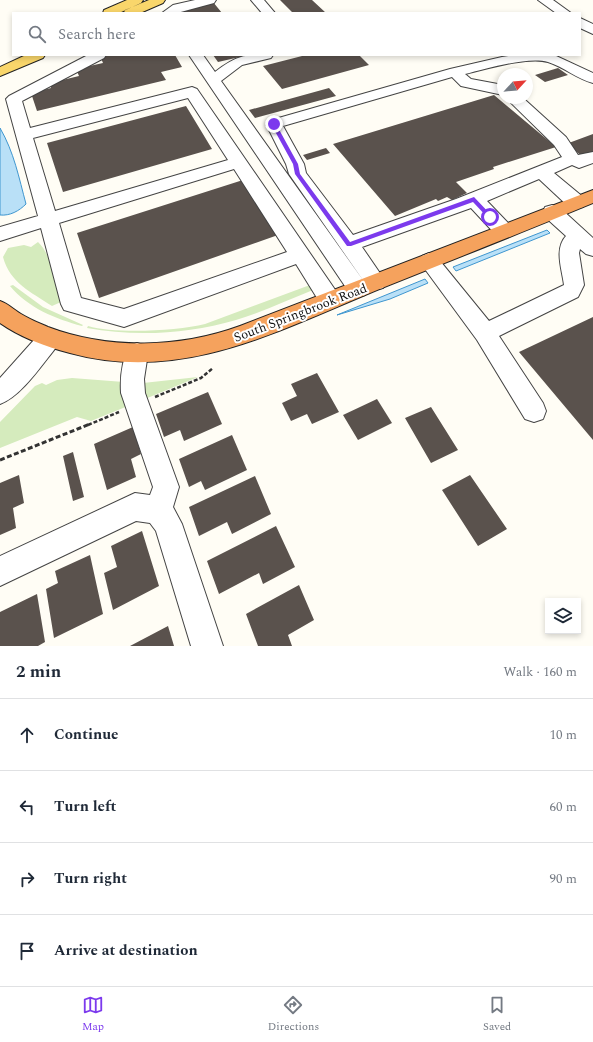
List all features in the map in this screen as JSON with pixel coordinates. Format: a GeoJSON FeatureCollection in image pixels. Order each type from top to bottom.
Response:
{"type":"FeatureCollection","features":[{"type":"Feature","properties":{"kind":"highway","name":"South Springbrook Road"},"geometry":{"type":"LineString","coordinates":[[0,310],[23,326],[50,338],[77,346],[107,351],[137,353],[175,351],[219,343],[585,199]]}},
{"type":"Feature","properties":{"kind":"main road"},"geometry":{"type":"LineString","coordinates":[[112,12],[137,0]]}},
{"type":"Feature","properties":{"kind":"main road"},"geometry":{"type":"LineString","coordinates":[[132,12],[159,0]]}},
{"type":"Feature","properties":{"kind":"main road"},"geometry":{"type":"LineString","coordinates":[[0,62],[15,56]]}},
{"type":"Feature","properties":{"kind":"main road"},"geometry":{"type":"LineString","coordinates":[[0,72],[36,56]]}},
{"type":"Feature","properties":{"kind":"street"},"geometry":{"type":"LineString","coordinates":[[170,12],[177,8],[210,0]]}},
{"type":"Feature","properties":{"kind":"street"},"geometry":{"type":"LineString","coordinates":[[257,0],[268,12]]}},
{"type":"Feature","properties":{"kind":"street"},"geometry":{"type":"LineString","coordinates":[[544,0],[563,12]]}},
{"type":"Feature","properties":{"kind":"street"},"geometry":{"type":"LineString","coordinates":[[581,23],[593,30]]}},
{"type":"Feature","properties":{"kind":"street"},"geometry":{"type":"LineString","coordinates":[[97,56],[14,99],[72,304],[124,318],[300,255]]}},
{"type":"Feature","properties":{"kind":"street"},"geometry":{"type":"LineString","coordinates":[[197,56],[367,286]]}},
{"type":"Feature","properties":{"kind":"street"},"geometry":{"type":"LineString","coordinates":[[213,80],[237,62],[262,56]]}},
{"type":"Feature","properties":{"kind":"street"},"geometry":{"type":"LineString","coordinates":[[367,286],[349,244],[298,174],[295,164],[274,124],[455,72],[502,61],[538,56],[553,59],[593,80]]}},
{"type":"Feature","properties":{"kind":"street"},"geometry":{"type":"LineString","coordinates":[[455,72],[466,83],[497,89]]}},
{"type":"Feature","properties":{"kind":"street"},"geometry":{"type":"LineString","coordinates":[[24,135],[192,92],[330,300]]}},
{"type":"Feature","properties":{"kind":"street"},"geometry":{"type":"LineString","coordinates":[[520,104],[560,141],[572,159],[579,162],[593,157]]}},
{"type":"Feature","properties":{"kind":"street"},"geometry":{"type":"LineString","coordinates":[[349,244],[474,199],[572,159]]}},
{"type":"Feature","properties":{"kind":"street"},"geometry":{"type":"LineString","coordinates":[[0,234],[239,162]]}},
{"type":"Feature","properties":{"kind":"street"},"geometry":{"type":"LineString","coordinates":[[541,171],[585,199]]}},
{"type":"Feature","properties":{"kind":"street"},"geometry":{"type":"LineString","coordinates":[[474,199],[504,231]]}},
{"type":"Feature","properties":{"kind":"street"},"geometry":{"type":"LineString","coordinates":[[552,212],[586,243]]}},
{"type":"Feature","properties":{"kind":"street"},"geometry":{"type":"LineString","coordinates":[[485,333],[571,291],[574,285],[569,253],[572,242],[586,243]]}},
{"type":"Feature","properties":{"kind":"street"},"geometry":{"type":"LineString","coordinates":[[429,261],[485,333],[534,411]]}},
{"type":"Feature","properties":{"kind":"street"},"geometry":{"type":"LineString","coordinates":[[0,394],[50,338]]}},
{"type":"Feature","properties":{"kind":"street"},"geometry":{"type":"LineString","coordinates":[[137,353],[132,379],[133,393],[166,487],[158,510]]}},
{"type":"Feature","properties":{"kind":"street"},"geometry":{"type":"LineString","coordinates":[[0,571],[136,507],[158,510],[168,524],[207,646]]}},
{"type":"Feature","properties":{"kind":"path"},"geometry":{"type":"LineString","coordinates":[[151,398],[201,378],[213,368]]}},
{"type":"Feature","properties":{"kind":"path"},"geometry":{"type":"LineString","coordinates":[[0,460],[121,411]]}},
{"type":"Feature","properties":{"kind":"green space"},"geometry":{"type":"Polygon","coordinates":[[[38,242],[47,254],[61,302],[52,306],[22,286],[16,280],[6,266],[3,257],[8,248],[24,245],[31,247],[38,242]]]}},
{"type":"Feature","properties":{"kind":"green space"},"geometry":{"type":"Polygon","coordinates":[[[13,285],[43,307],[83,325],[82,326],[62,320],[43,312],[25,301],[17,294],[10,286],[13,285]]]}},
{"type":"Feature","properties":{"kind":"green space"},"geometry":{"type":"Polygon","coordinates":[[[310,285],[313,290],[265,310],[218,325],[162,333],[124,333],[87,328],[88,326],[114,330],[146,331],[205,324],[310,285]]]}},
{"type":"Feature","properties":{"kind":"green space"},"geometry":{"type":"Polygon","coordinates":[[[198,377],[145,399],[143,383],[198,377]]]}},
{"type":"Feature","properties":{"kind":"green space"},"geometry":{"type":"Polygon","coordinates":[[[72,378],[124,382],[128,406],[91,421],[77,417],[0,448],[0,422],[35,386],[42,383],[46,385],[57,380],[72,378]]]}},
{"type":"Feature","properties":{"kind":"water"},"geometry":{"type":"Polygon","coordinates":[[[0,128],[13,156],[26,204],[20,209],[7,215],[0,215],[0,128]]]}},
{"type":"Feature","properties":{"kind":"water"},"geometry":{"type":"Polygon","coordinates":[[[547,230],[550,233],[456,271],[453,267],[547,230]]]}},
{"type":"Feature","properties":{"kind":"water"},"geometry":{"type":"Polygon","coordinates":[[[425,279],[428,283],[390,299],[337,315],[425,279]]]}},
{"type":"Feature","properties":{"kind":"building"},"geometry":{"type":"Polygon","coordinates":[[[280,0],[312,0],[325,12],[292,12],[280,0]]]}},
{"type":"Feature","properties":{"kind":"building"},"geometry":{"type":"Polygon","coordinates":[[[213,2],[221,12],[183,12],[181,10],[213,2]]]}},
{"type":"Feature","properties":{"kind":"building"},"geometry":{"type":"Polygon","coordinates":[[[100,56],[176,56],[182,67],[161,72],[166,80],[37,111],[31,93],[51,88],[50,83],[79,76],[76,69],[103,63],[100,56]]]}},
{"type":"Feature","properties":{"kind":"building"},"geometry":{"type":"Polygon","coordinates":[[[214,56],[244,56],[218,62],[214,56]]]}},
{"type":"Feature","properties":{"kind":"building"},"geometry":{"type":"Polygon","coordinates":[[[302,56],[360,56],[369,65],[282,89],[263,66],[302,56]]]}},
{"type":"Feature","properties":{"kind":"building"},"geometry":{"type":"Polygon","coordinates":[[[558,68],[568,75],[545,82],[535,75],[558,68]]]}},
{"type":"Feature","properties":{"kind":"building"},"geometry":{"type":"Polygon","coordinates":[[[329,88],[336,96],[255,118],[249,110],[329,88]]]}},
{"type":"Feature","properties":{"kind":"building"},"geometry":{"type":"Polygon","coordinates":[[[494,95],[497,98],[497,104],[505,104],[556,147],[493,167],[494,169],[456,182],[467,193],[452,200],[447,197],[438,201],[436,199],[395,216],[333,144],[494,95]]]}},
{"type":"Feature","properties":{"kind":"building"},"geometry":{"type":"Polygon","coordinates":[[[186,106],[212,149],[63,192],[47,143],[186,106]]]}},
{"type":"Feature","properties":{"kind":"building"},"geometry":{"type":"Polygon","coordinates":[[[593,134],[593,152],[582,156],[566,144],[593,134]]]}},
{"type":"Feature","properties":{"kind":"building"},"geometry":{"type":"Polygon","coordinates":[[[326,148],[330,153],[307,160],[303,155],[326,148]]]}},
{"type":"Feature","properties":{"kind":"building"},"geometry":{"type":"Polygon","coordinates":[[[243,180],[278,235],[99,298],[77,233],[243,180]]]}},
{"type":"Feature","properties":{"kind":"building"},"geometry":{"type":"Polygon","coordinates":[[[593,317],[593,440],[519,352],[593,317]]]}},
{"type":"Feature","properties":{"kind":"building"},"geometry":{"type":"Polygon","coordinates":[[[317,373],[339,412],[312,424],[307,414],[291,421],[282,403],[297,396],[291,384],[317,373]]]}},
{"type":"Feature","properties":{"kind":"building"},"geometry":{"type":"Polygon","coordinates":[[[208,392],[222,424],[184,441],[180,430],[164,437],[156,414],[208,392]]]}},
{"type":"Feature","properties":{"kind":"building"},"geometry":{"type":"Polygon","coordinates":[[[377,399],[392,423],[358,440],[343,415],[377,399]]]}},
{"type":"Feature","properties":{"kind":"building"},"geometry":{"type":"Polygon","coordinates":[[[431,407],[458,450],[431,463],[405,418],[431,407]]]}},
{"type":"Feature","properties":{"kind":"building"},"geometry":{"type":"Polygon","coordinates":[[[133,427],[141,454],[131,459],[136,477],[107,490],[94,444],[133,427]]]}},
{"type":"Feature","properties":{"kind":"building"},"geometry":{"type":"Polygon","coordinates":[[[232,435],[247,470],[205,490],[201,481],[189,487],[179,459],[232,435]]]}},
{"type":"Feature","properties":{"kind":"building"},"geometry":{"type":"Polygon","coordinates":[[[73,452],[84,497],[73,501],[63,456],[73,452]]]}},
{"type":"Feature","properties":{"kind":"building"},"geometry":{"type":"Polygon","coordinates":[[[19,475],[24,503],[13,508],[16,528],[0,535],[0,483],[19,475]]]}},
{"type":"Feature","properties":{"kind":"building"},"geometry":{"type":"Polygon","coordinates":[[[470,475],[507,529],[478,546],[442,490],[470,475]]]}},
{"type":"Feature","properties":{"kind":"building"},"geometry":{"type":"Polygon","coordinates":[[[255,476],[271,514],[232,534],[227,522],[199,536],[189,507],[255,476]]]}},
{"type":"Feature","properties":{"kind":"building"},"geometry":{"type":"Polygon","coordinates":[[[276,526],[295,567],[263,584],[259,573],[219,594],[207,561],[276,526]]]}},
{"type":"Feature","properties":{"kind":"building"},"geometry":{"type":"Polygon","coordinates":[[[142,531],[159,586],[113,610],[104,573],[117,567],[111,546],[142,531]]]}},
{"type":"Feature","properties":{"kind":"building"},"geometry":{"type":"Polygon","coordinates":[[[90,555],[103,614],[54,638],[46,589],[58,583],[55,571],[90,555]]]}},
{"type":"Feature","properties":{"kind":"building"},"geometry":{"type":"Polygon","coordinates":[[[299,585],[314,620],[288,635],[292,646],[258,646],[246,614],[299,585]]]}},
{"type":"Feature","properties":{"kind":"building"},"geometry":{"type":"Polygon","coordinates":[[[37,594],[45,642],[38,646],[0,646],[0,612],[37,594]]]}},
{"type":"Feature","properties":{"kind":"building"},"geometry":{"type":"Polygon","coordinates":[[[168,626],[174,646],[130,646],[168,626]]]}},
{"type":"Feature","properties":{"kind":"route"},"geometry":{"type":"LineString","coordinates":[[274,124],[295,164],[298,174],[349,244],[474,199],[490,217]]}}]}
